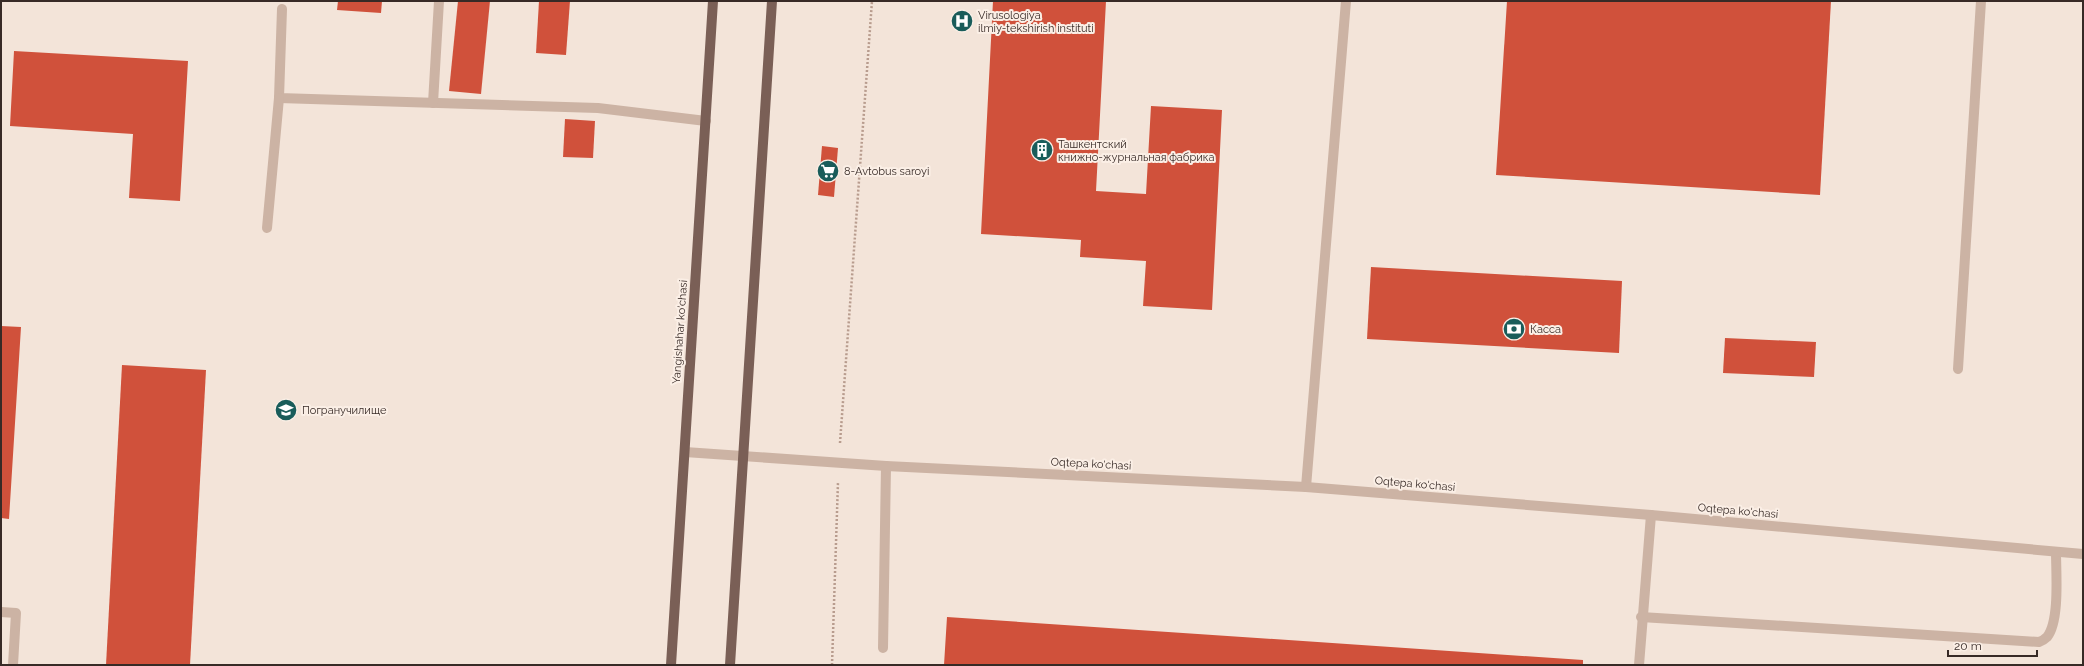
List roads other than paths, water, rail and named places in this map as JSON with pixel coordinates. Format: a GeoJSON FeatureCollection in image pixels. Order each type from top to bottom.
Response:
{"type":"FeatureCollection","features":[{"type":"Feature","properties":{"kind":"main road","name":"Yangishahar ko‘chasi"},"geometry":{"type":"LineString","coordinates":[[674,663],[685,452],[713,1]]}},
{"type":"Feature","properties":{"kind":"main road"},"geometry":{"type":"LineString","coordinates":[[729,664],[772,1]]}},
{"type":"Feature","properties":{"kind":"street"},"geometry":{"type":"LineString","coordinates":[[432,103],[439,1]]}},
{"type":"Feature","properties":{"kind":"street"},"geometry":{"type":"LineString","coordinates":[[1306,487],[1346,1]]}},
{"type":"Feature","properties":{"kind":"street"},"geometry":{"type":"LineString","coordinates":[[1958,369],[1981,1]]}},
{"type":"Feature","properties":{"kind":"street"},"geometry":{"type":"LineString","coordinates":[[268,228],[279,98],[282,9]]}},
{"type":"Feature","properties":{"kind":"street"},"geometry":{"type":"LineString","coordinates":[[279,98],[598,108],[706,121]]}},
{"type":"Feature","properties":{"kind":"street","name":"Oqtepa ko'chasi"},"geometry":{"type":"LineString","coordinates":[[685,452],[886,466],[1306,487],[1650,515],[2083,554]]}},
{"type":"Feature","properties":{"kind":"street"},"geometry":{"type":"LineString","coordinates":[[883,648],[886,466]]}},
{"type":"Feature","properties":{"kind":"street"},"geometry":{"type":"LineString","coordinates":[[1639,665],[1650,515]]}},
{"type":"Feature","properties":{"kind":"street"},"geometry":{"type":"LineString","coordinates":[[1642,617],[2039,642],[2047,636],[2052,626],[2055,613],[2056,552]]}},
{"type":"Feature","properties":{"kind":"street"},"geometry":{"type":"LineString","coordinates":[[1,612],[16,613],[14,665]]}},
{"type":"Feature","properties":{"kind":"place","name":"Virusologiya ilmiy-tekshirish instituti"},"geometry":{"type":"Point","coordinates":[962,21]}},
{"type":"Feature","properties":{"kind":"place","name":"Ташкентский книжно-журнальная фабрика"},"geometry":{"type":"Point","coordinates":[1042,150]}},
{"type":"Feature","properties":{"kind":"place","name":"8-Avtobus saroyi"},"geometry":{"type":"Point","coordinates":[828,171]}},
{"type":"Feature","properties":{"kind":"place","name":"Касса"},"geometry":{"type":"Point","coordinates":[1514,329]}},
{"type":"Feature","properties":{"kind":"place","name":"Погранучилище"},"geometry":{"type":"Point","coordinates":[286,410]}}]}
